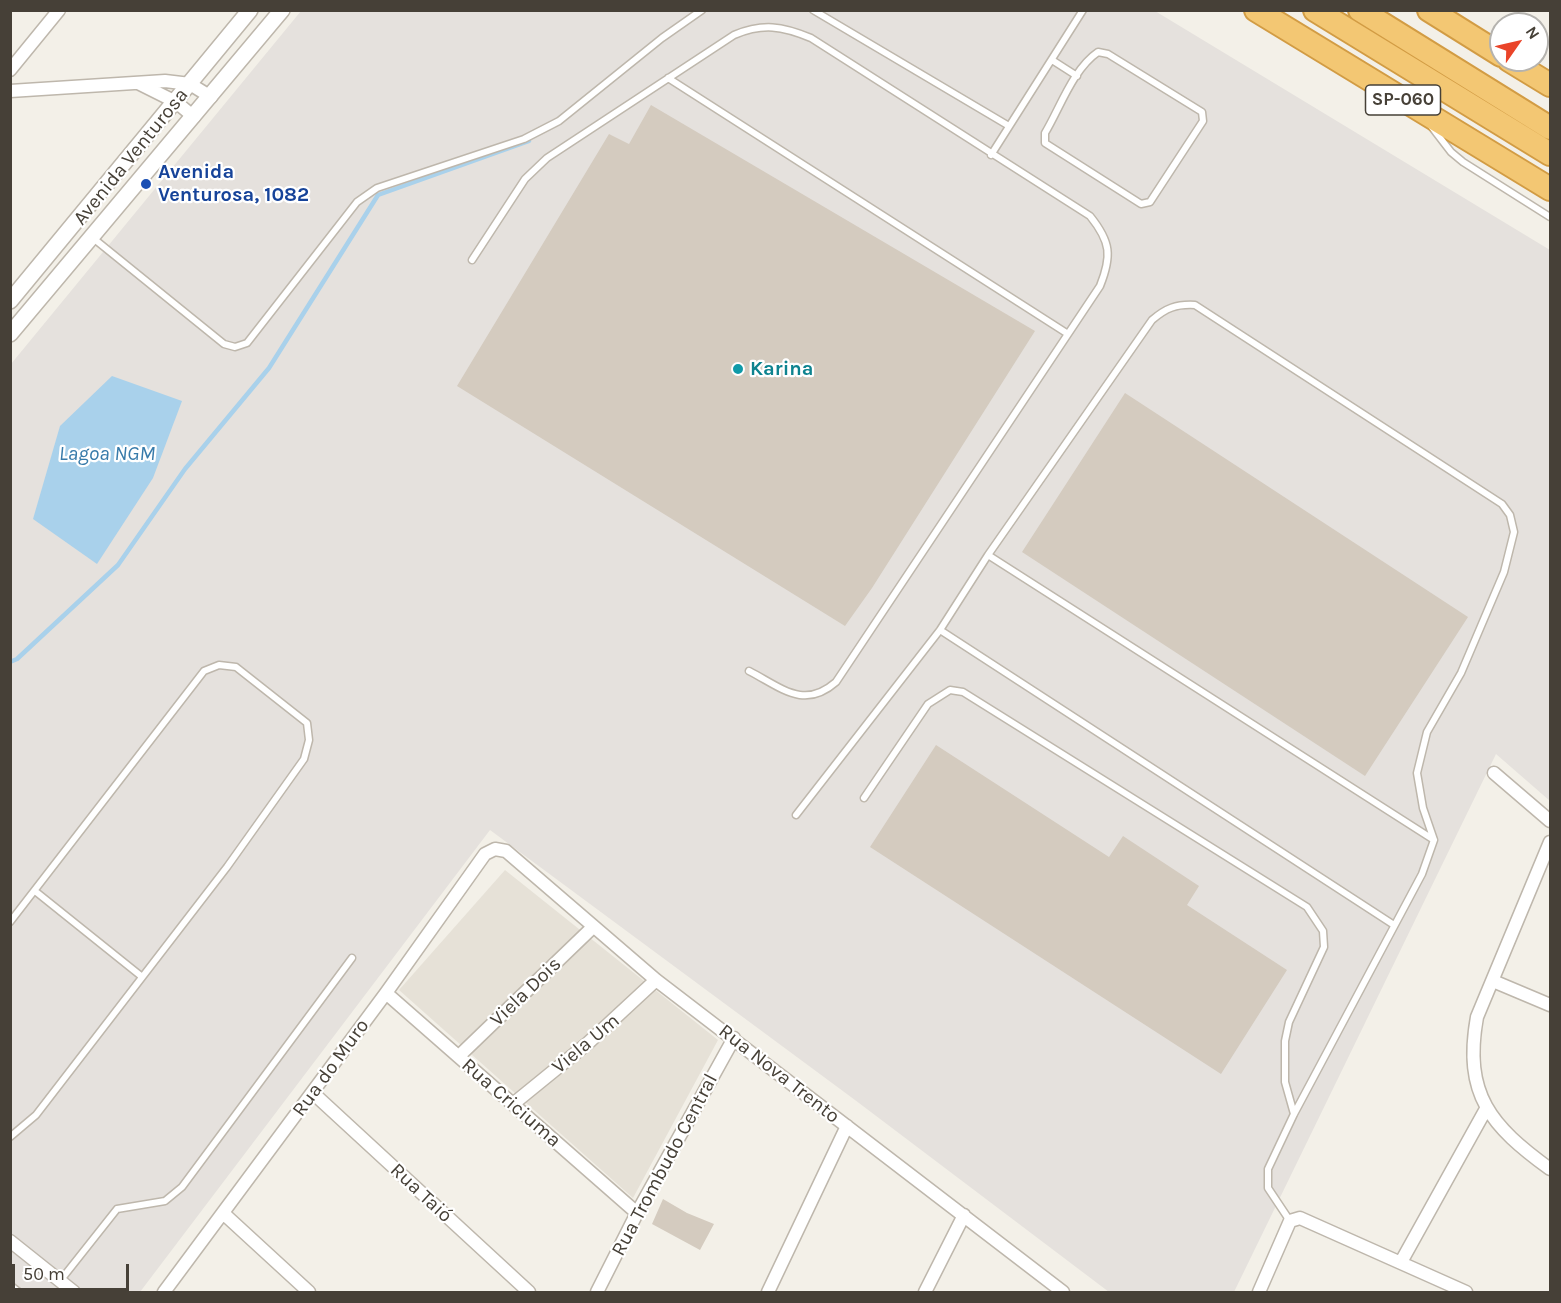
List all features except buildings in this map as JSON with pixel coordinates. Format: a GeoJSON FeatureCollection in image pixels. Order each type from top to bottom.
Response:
{"type":"FeatureCollection","features":[{"type":"Feature","properties":{"kind":"highway","name":"SP-060"},"geometry":{"type":"LineString","coordinates":[[1257,10],[1551,189]]}},
{"type":"Feature","properties":{"kind":"highway","name":"SP-060"},"geometry":{"type":"LineString","coordinates":[[1315,10],[1551,154]]}},
{"type":"Feature","properties":{"kind":"highway","name":"SP-060"},"geometry":{"type":"LineString","coordinates":[[1360,10],[1551,128]]}},
{"type":"Feature","properties":{"kind":"highway"},"geometry":{"type":"LineString","coordinates":[[1429,10],[1489,48]]}},
{"type":"Feature","properties":{"kind":"highway"},"geometry":{"type":"LineString","coordinates":[[1529,72],[1551,85]]}},
{"type":"Feature","properties":{"kind":"street"},"geometry":{"type":"LineString","coordinates":[[10,70],[59,10]]}},
{"type":"Feature","properties":{"kind":"street","name":"Avenida Venturosa"},"geometry":{"type":"LineString","coordinates":[[10,301],[250,10]]}},
{"type":"Feature","properties":{"kind":"street","name":"Avenida Venturosa"},"geometry":{"type":"LineString","coordinates":[[10,334],[212,97],[282,10]]}},
{"type":"Feature","properties":{"kind":"street"},"geometry":{"type":"LineString","coordinates":[[135,81],[176,102],[194,117]]}},
{"type":"Feature","properties":{"kind":"street"},"geometry":{"type":"LineString","coordinates":[[10,91],[135,81],[190,84],[212,97]]}},
{"type":"Feature","properties":{"kind":"street"},"geometry":{"type":"LineString","coordinates":[[1494,773],[1551,821]]}},
{"type":"Feature","properties":{"kind":"street"},"geometry":{"type":"LineString","coordinates":[[1551,842],[1477,1017],[1474,1038],[1476,1070],[1486,1109],[1507,1136],[1551,1169]]}},
{"type":"Feature","properties":{"kind":"street","name":"Rua Nova Trento"},"geometry":{"type":"LineString","coordinates":[[501,849],[656,980],[1063,1293]]}},
{"type":"Feature","properties":{"kind":"street","name":"Rua do Muro"},"geometry":{"type":"LineString","coordinates":[[164,1293],[313,1093],[485,854],[501,849]]}},
{"type":"Feature","properties":{"kind":"street","name":"Viela Dois"},"geometry":{"type":"LineString","coordinates":[[459,1056],[593,927]]}},
{"type":"Feature","properties":{"kind":"street","name":"Viela Um"},"geometry":{"type":"LineString","coordinates":[[513,1104],[597,1035],[656,980]]}},
{"type":"Feature","properties":{"kind":"street"},"geometry":{"type":"LineString","coordinates":[[1493,981],[1551,1005]]}},
{"type":"Feature","properties":{"kind":"street","name":"Rua Criciuma"},"geometry":{"type":"LineString","coordinates":[[386,993],[636,1213]]}},
{"type":"Feature","properties":{"kind":"street","name":"Rua Trombudo Central"},"geometry":{"type":"LineString","coordinates":[[597,1293],[636,1213],[734,1038]]}},
{"type":"Feature","properties":{"kind":"street","name":"Rua Taió"},"geometry":{"type":"LineString","coordinates":[[313,1093],[529,1293]]}},
{"type":"Feature","properties":{"kind":"street"},"geometry":{"type":"LineString","coordinates":[[1401,1262],[1486,1109]]}},
{"type":"Feature","properties":{"kind":"street"},"geometry":{"type":"LineString","coordinates":[[768,1293],[847,1126]]}},
{"type":"Feature","properties":{"kind":"street"},"geometry":{"type":"LineString","coordinates":[[223,1213],[309,1293]]}},
{"type":"Feature","properties":{"kind":"street"},"geometry":{"type":"LineString","coordinates":[[926,1293],[964,1215]]}},
{"type":"Feature","properties":{"kind":"street"},"geometry":{"type":"LineString","coordinates":[[1259,1293],[1290,1221],[1300,1218],[1466,1293]]}},
{"type":"Feature","properties":{"kind":"street"},"geometry":{"type":"LineString","coordinates":[[10,1241],[74,1293]]}},
{"type":"Feature","properties":{"kind":"lane"},"geometry":{"type":"LineString","coordinates":[[92,237],[224,344],[235,347],[247,343],[357,202],[377,188],[524,140],[559,121],[662,38],[702,10]]}},
{"type":"Feature","properties":{"kind":"lane"},"geometry":{"type":"LineString","coordinates":[[813,10],[1009,126]]}},
{"type":"Feature","properties":{"kind":"lane"},"geometry":{"type":"LineString","coordinates":[[991,155],[1083,10]]}},
{"type":"Feature","properties":{"kind":"lane"},"geometry":{"type":"LineString","coordinates":[[472,260],[525,179],[547,158],[734,35],[750,28],[767,26],[784,27],[811,38],[991,155],[1090,216],[1102,231],[1108,247],[1108,267],[1100,286],[836,682],[814,697],[800,697],[749,671]]}},
{"type":"Feature","properties":{"kind":"lane"},"geometry":{"type":"LineString","coordinates":[[1098,52],[1108,54],[1202,112],[1203,121],[1150,202],[1141,204],[1045,143],[1045,133],[1077,76],[1089,58],[1098,52]]}},
{"type":"Feature","properties":{"kind":"lane"},"geometry":{"type":"LineString","coordinates":[[1052,60],[1077,76]]}},
{"type":"Feature","properties":{"kind":"lane"},"geometry":{"type":"LineString","coordinates":[[668,78],[1068,334]]}},
{"type":"Feature","properties":{"kind":"lane"},"geometry":{"type":"LineString","coordinates":[[1421,110],[1451,152],[1551,217]]}},
{"type":"Feature","properties":{"kind":"lane"},"geometry":{"type":"LineString","coordinates":[[796,815],[940,630],[988,555],[1152,320],[1165,309],[1180,304],[1195,305],[1502,504],[1510,515],[1514,532],[1504,572],[1461,673],[1427,732],[1417,773],[1423,808],[1434,840],[1422,874],[1294,1114],[1268,1169],[1268,1188],[1290,1221]]}},
{"type":"Feature","properties":{"kind":"lane"},"geometry":{"type":"LineString","coordinates":[[988,555],[1434,840]]}},
{"type":"Feature","properties":{"kind":"lane"},"geometry":{"type":"LineString","coordinates":[[940,630],[1394,925]]}},
{"type":"Feature","properties":{"kind":"lane"},"geometry":{"type":"LineString","coordinates":[[10,922],[204,670],[219,665],[236,667],[307,723],[309,740],[304,759],[227,867],[36,1115],[10,1137]]}},
{"type":"Feature","properties":{"kind":"lane"},"geometry":{"type":"LineString","coordinates":[[864,798],[928,704],[950,690],[963,692],[1307,907],[1323,931],[1324,947],[1289,1022],[1285,1041],[1285,1082],[1294,1114]]}},
{"type":"Feature","properties":{"kind":"lane"},"geometry":{"type":"LineString","coordinates":[[35,891],[141,976]]}},
{"type":"Feature","properties":{"kind":"lane"},"geometry":{"type":"LineString","coordinates":[[60,1281],[117,1209],[165,1201],[182,1187],[352,958]]}},
{"type":"Feature","properties":{"kind":"lane"},"geometry":{"type":"LineString","coordinates":[[10,1285],[19,1293]]}},
{"type":"Feature","properties":{"kind":"shaded area"},"geometry":{"type":"Polygon","coordinates":[[[301,11],[1155,11],[1550,250],[1550,801],[1496,754],[1234,1292],[1109,1292],[855,1100],[490,830],[140,1292],[11,1292],[11,364],[301,11]]]}},
{"type":"Feature","properties":{"kind":"shaded area"},"geometry":{"type":"Polygon","coordinates":[[[505,870],[718,1040],[633,1198],[399,990],[505,870]]]}},
{"type":"Feature","properties":{"kind":"water","name":"Lagoa NGM"},"geometry":{"type":"Polygon","coordinates":[[[112,376],[182,401],[153,478],[97,564],[33,519],[60,426],[112,376]]]}},
{"type":"Feature","properties":{"kind":"waterway"},"geometry":{"type":"LineString","coordinates":[[10,662],[17,659],[118,565],[185,469],[269,368],[378,195],[529,141]]}},
{"type":"Feature","properties":{"kind":"place","name":"Avenida Venturosa, 1082"},"geometry":{"type":"Point","coordinates":[146,184]}},
{"type":"Feature","properties":{"kind":"place","name":"Karina"},"geometry":{"type":"Point","coordinates":[738,369]}}]}
